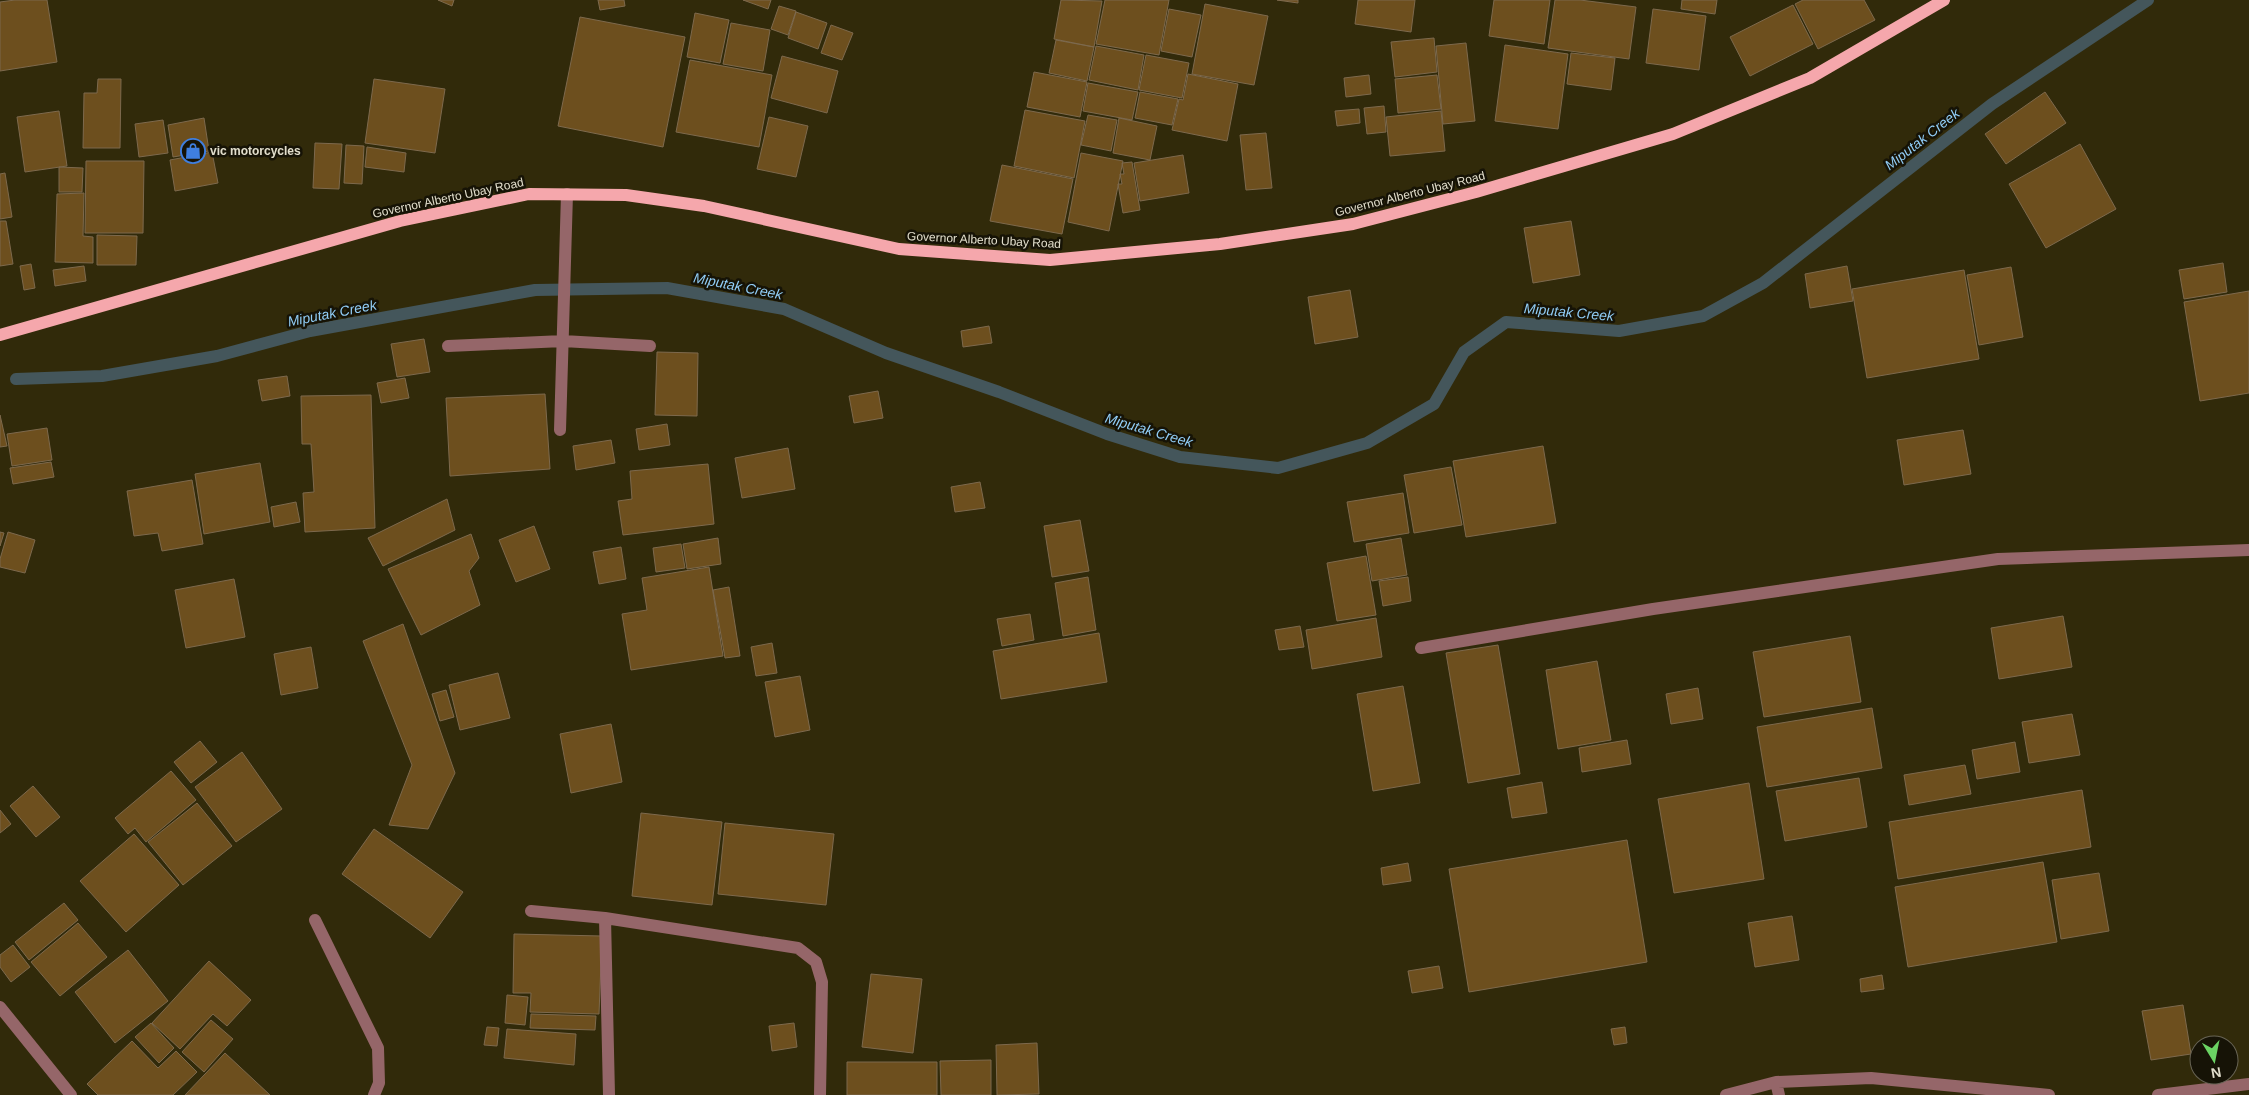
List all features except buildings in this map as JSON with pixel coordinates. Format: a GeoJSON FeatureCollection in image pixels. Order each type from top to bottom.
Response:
{"type":"FeatureCollection","features":[{"type":"Feature","properties":{"kind":"main road","name":"Governor Alberto Ubay Road"},"geometry":{"type":"LineString","coordinates":[[0,335],[400,220],[529,194],[626,195],[704,206],[899,250],[1050,260],[1220,244],[1353,224],[1476,192],[1673,134],[1810,78],[1944,0]]}},
{"type":"Feature","properties":{"kind":"street"},"geometry":{"type":"LineString","coordinates":[[560,430],[567,194]]}},
{"type":"Feature","properties":{"kind":"street"},"geometry":{"type":"LineString","coordinates":[[448,346],[563,341],[650,346]]}},
{"type":"Feature","properties":{"kind":"street"},"geometry":{"type":"LineString","coordinates":[[1421,648],[1653,609],[1998,559],[2249,550]]}},
{"type":"Feature","properties":{"kind":"street"},"geometry":{"type":"LineString","coordinates":[[530,911],[606,918],[798,948],[816,962],[822,982],[820,1095]]}},
{"type":"Feature","properties":{"kind":"street"},"geometry":{"type":"LineString","coordinates":[[606,918],[609,1095]]}},
{"type":"Feature","properties":{"kind":"street"},"geometry":{"type":"LineString","coordinates":[[315,920],[378,1048],[378,1083],[374,1095]]}},
{"type":"Feature","properties":{"kind":"street"},"geometry":{"type":"LineString","coordinates":[[0,1007],[71,1095]]}},
{"type":"Feature","properties":{"kind":"street"},"geometry":{"type":"LineString","coordinates":[[1726,1095],[1776,1082],[1871,1078],[2049,1095]]}},
{"type":"Feature","properties":{"kind":"street"},"geometry":{"type":"LineString","coordinates":[[1776,1082],[1779,1095]]}},
{"type":"Feature","properties":{"kind":"street"},"geometry":{"type":"LineString","coordinates":[[2158,1095],[2249,1084]]}},
{"type":"Feature","properties":{"kind":"waterway","name":"Miputak Creek"},"geometry":{"type":"LineString","coordinates":[[16,379],[102,376],[217,356],[310,331],[535,290],[667,288],[784,309],[886,353],[999,392],[1107,434],[1180,457],[1278,468],[1367,443],[1434,404],[1464,352],[1506,322],[1619,331],[1703,316],[1763,283],[1992,104],[2148,0]]}},
{"type":"Feature","properties":{"kind":"place","name":"vic motorcycles"},"geometry":{"type":"Point","coordinates":[193,151]}}]}
